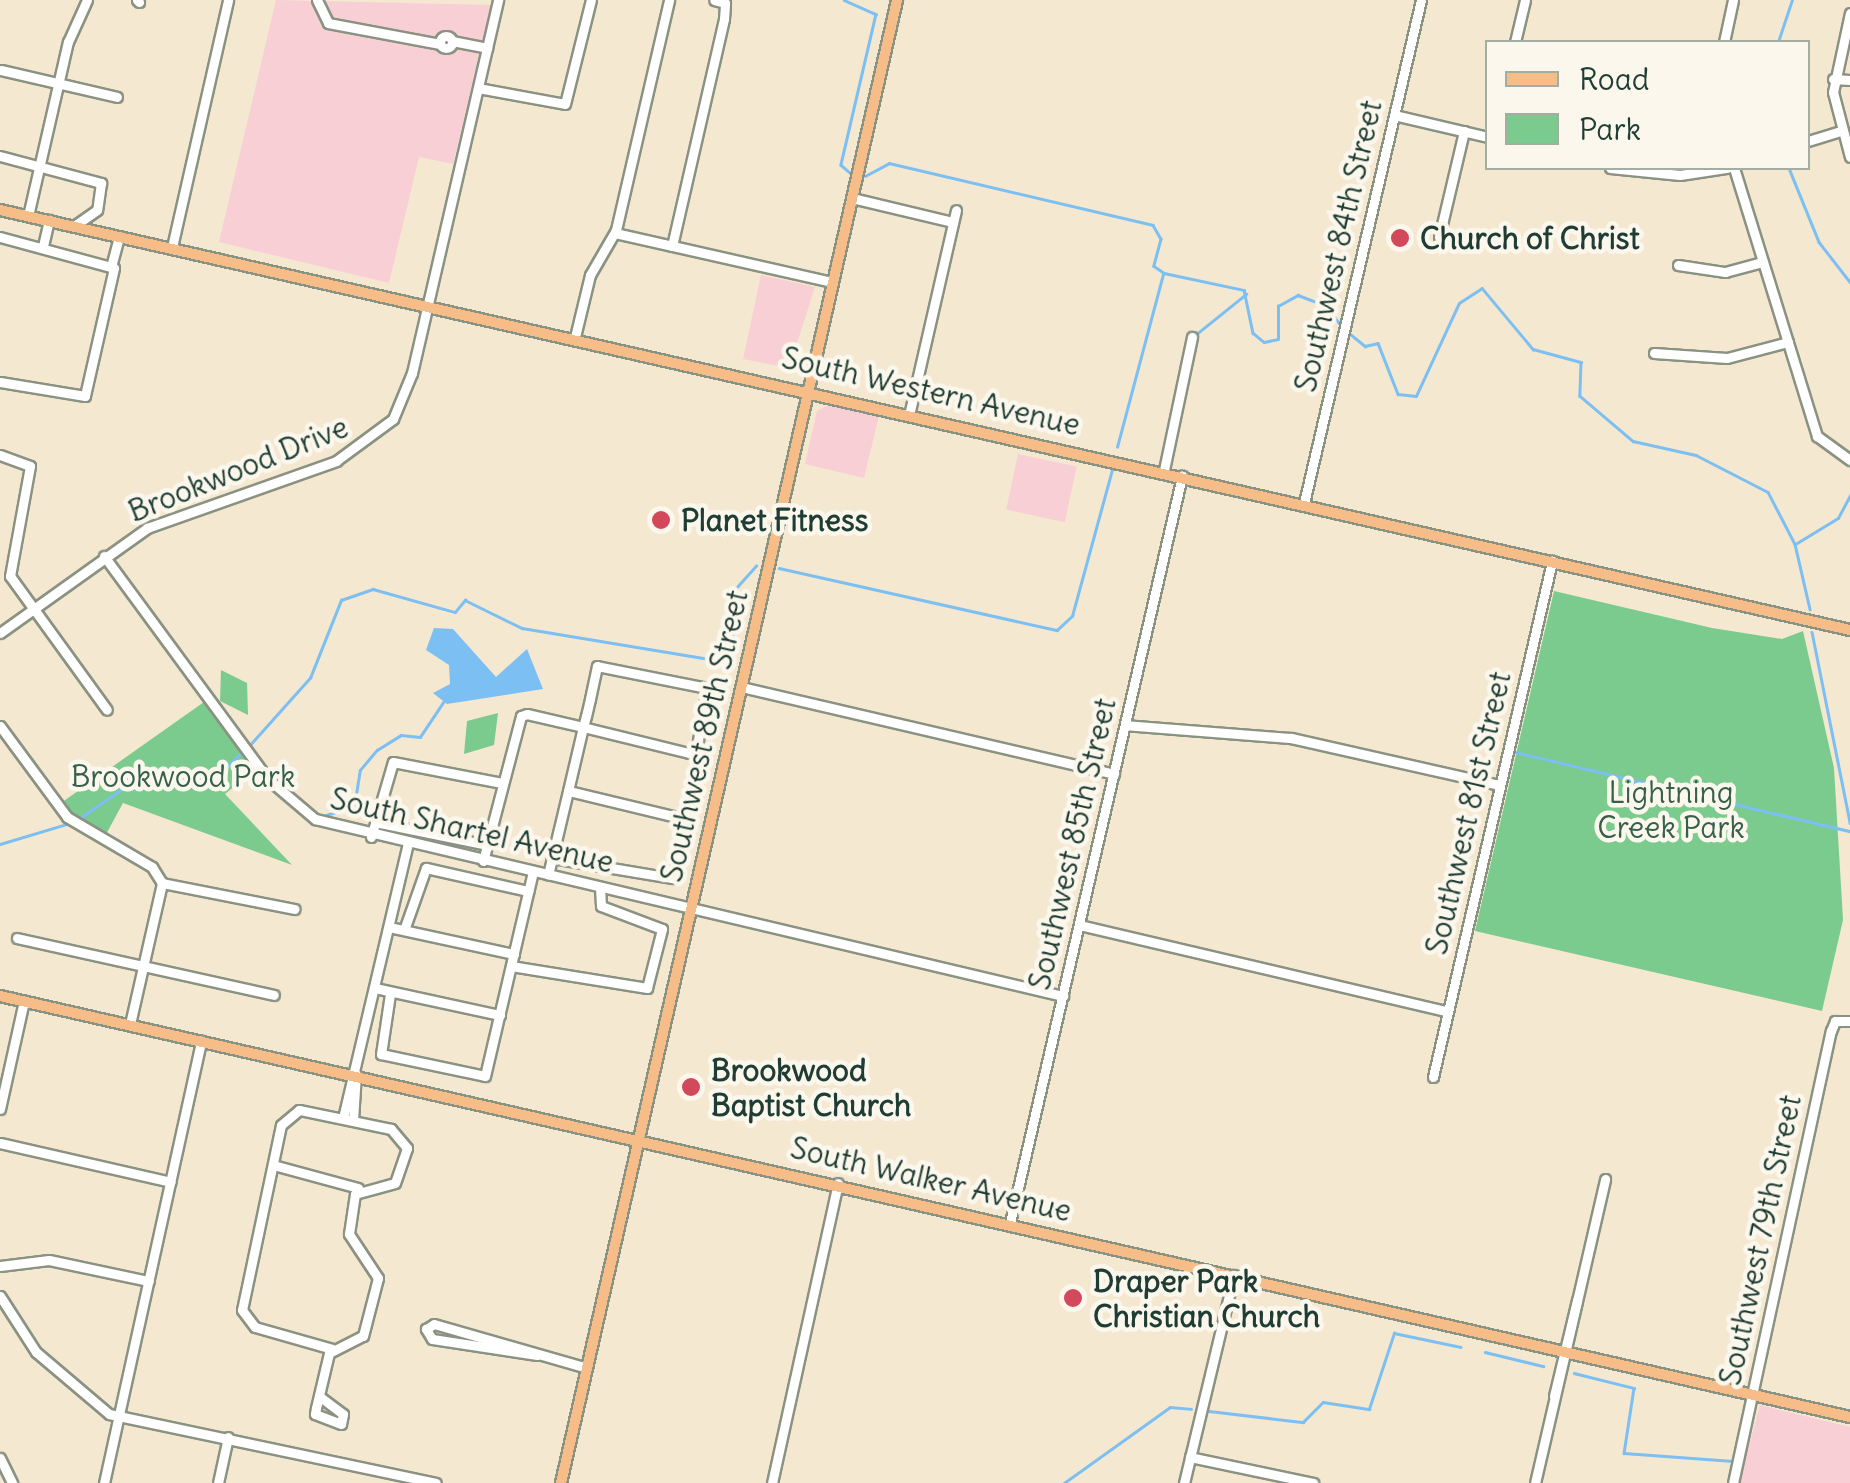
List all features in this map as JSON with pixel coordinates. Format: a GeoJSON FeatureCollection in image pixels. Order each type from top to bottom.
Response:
{"type":"FeatureCollection","features":[{"type":"Feature","properties":{"kind":"main road","name":"Southwest 89th Street"},"geometry":{"type":"LineString","coordinates":[[560,1483],[897,0]]}},
{"type":"Feature","properties":{"kind":"main road","name":"South Western Avenue"},"geometry":{"type":"LineString","coordinates":[[0,210],[910,411],[1850,630]]}},
{"type":"Feature","properties":{"kind":"main road","name":"South Walker Avenue"},"geometry":{"type":"LineString","coordinates":[[0,996],[641,1138],[1850,1417]]}},
{"type":"Feature","properties":{"kind":"street"},"geometry":{"type":"LineString","coordinates":[[172,248],[228,0]]}},
{"type":"Feature","properties":{"kind":"street"},"geometry":{"type":"LineString","coordinates":[[318,0],[328,23],[440,44],[452,42],[487,48]]}},
{"type":"Feature","properties":{"kind":"street","name":"Brookwood Drive"},"geometry":{"type":"LineString","coordinates":[[0,633],[104,556],[161,520],[370,443],[402,405],[498,0]]}},
{"type":"Feature","properties":{"kind":"street"},"geometry":{"type":"LineString","coordinates":[[478,88],[565,104],[591,0]]}},
{"type":"Feature","properties":{"kind":"street"},"geometry":{"type":"LineString","coordinates":[[574,337],[590,275],[615,234],[669,0]]}},
{"type":"Feature","properties":{"kind":"street","name":"Southwest 84th Street"},"geometry":{"type":"LineString","coordinates":[[1304,503],[1421,0]]}},
{"type":"Feature","properties":{"kind":"street"},"geometry":{"type":"LineString","coordinates":[[1515,40],[1525,0]]}},
{"type":"Feature","properties":{"kind":"street"},"geometry":{"type":"LineString","coordinates":[[1724,40],[1733,0]]}},
{"type":"Feature","properties":{"kind":"street"},"geometry":{"type":"LineString","coordinates":[[28,216],[59,84],[84,1]]}},
{"type":"Feature","properties":{"kind":"street"},"geometry":{"type":"LineString","coordinates":[[672,246],[720,2]]}},
{"type":"Feature","properties":{"kind":"street"},"geometry":{"type":"LineString","coordinates":[[1850,13],[1833,79],[1840,131],[1850,156]]}},
{"type":"Feature","properties":{"kind":"street"},"geometry":{"type":"LineString","coordinates":[[1,70],[116,97]]}},
{"type":"Feature","properties":{"kind":"street"},"geometry":{"type":"LineString","coordinates":[[1833,79],[1850,80]]}},
{"type":"Feature","properties":{"kind":"street"},"geometry":{"type":"LineString","coordinates":[[1394,115],[1485,136]]}},
{"type":"Feature","properties":{"kind":"street"},"geometry":{"type":"LineString","coordinates":[[1439,236],[1464,131]]}},
{"type":"Feature","properties":{"kind":"street"},"geometry":{"type":"LineString","coordinates":[[1810,141],[1840,131]]}},
{"type":"Feature","properties":{"kind":"street"},"geometry":{"type":"LineString","coordinates":[[0,156],[101,183],[97,210],[114,235],[85,396],[0,382]]}},
{"type":"Feature","properties":{"kind":"street"},"geometry":{"type":"LineString","coordinates":[[1731,170],[1817,436],[1850,460]]}},
{"type":"Feature","properties":{"kind":"street"},"geometry":{"type":"LineString","coordinates":[[852,198],[953,222]]}},
{"type":"Feature","properties":{"kind":"street"},"geometry":{"type":"LineString","coordinates":[[74,226],[97,210]]}},
{"type":"Feature","properties":{"kind":"street"},"geometry":{"type":"LineString","coordinates":[[910,411],[956,210]]}},
{"type":"Feature","properties":{"kind":"street"},"geometry":{"type":"LineString","coordinates":[[43,246],[48,220]]}},
{"type":"Feature","properties":{"kind":"street"},"geometry":{"type":"LineString","coordinates":[[615,234],[833,282]]}},
{"type":"Feature","properties":{"kind":"street"},"geometry":{"type":"LineString","coordinates":[[0,237],[112,263]]}},
{"type":"Feature","properties":{"kind":"street"},"geometry":{"type":"LineString","coordinates":[[1678,265],[1726,272],[1763,262]]}},
{"type":"Feature","properties":{"kind":"street"},"geometry":{"type":"LineString","coordinates":[[1164,470],[1192,338]]}},
{"type":"Feature","properties":{"kind":"street"},"geometry":{"type":"LineString","coordinates":[[1654,353],[1727,358],[1788,342]]}},
{"type":"Feature","properties":{"kind":"street"},"geometry":{"type":"LineString","coordinates":[[0,454],[30,466],[7,561],[33,610],[107,710]]}},
{"type":"Feature","properties":{"kind":"street","name":"Southwest 85th Street"},"geometry":{"type":"LineString","coordinates":[[1010,1224],[1182,474]]}},
{"type":"Feature","properties":{"kind":"street","name":"South Shartel Avenue"},"geometry":{"type":"LineString","coordinates":[[104,556],[250,756],[302,812],[371,837],[600,886],[1063,996]]}},
{"type":"Feature","properties":{"kind":"street","name":"Southwest 81st Street"},"geometry":{"type":"LineString","coordinates":[[1433,1077],[1552,561]]}},
{"type":"Feature","properties":{"kind":"street"},"geometry":{"type":"LineString","coordinates":[[483,861],[520,716],[583,728],[696,752],[710,692],[599,664],[583,728],[548,875]]}},
{"type":"Feature","properties":{"kind":"street"},"geometry":{"type":"LineString","coordinates":[[741,687],[1114,774]]}},
{"type":"Feature","properties":{"kind":"street"},"geometry":{"type":"LineString","coordinates":[[1125,725],[1291,738],[1500,785]]}},
{"type":"Feature","properties":{"kind":"street"},"geometry":{"type":"LineString","coordinates":[[0,726],[67,817],[84,831],[148,864],[162,883],[294,910]]}},
{"type":"Feature","properties":{"kind":"street"},"geometry":{"type":"LineString","coordinates":[[371,837],[392,762],[502,783]]}},
{"type":"Feature","properties":{"kind":"street"},"geometry":{"type":"LineString","coordinates":[[552,858],[665,882],[676,861],[680,816],[568,791]]}},
{"type":"Feature","properties":{"kind":"street"},"geometry":{"type":"LineString","coordinates":[[375,822],[487,846]]}},
{"type":"Feature","properties":{"kind":"street"},"geometry":{"type":"LineString","coordinates":[[348,1119],[408,844]]}},
{"type":"Feature","properties":{"kind":"street"},"geometry":{"type":"LineString","coordinates":[[404,930],[426,868],[528,892]]}},
{"type":"Feature","properties":{"kind":"street"},"geometry":{"type":"LineString","coordinates":[[390,994],[378,1046],[407,1061],[485,1076],[532,872]]}},
{"type":"Feature","properties":{"kind":"street"},"geometry":{"type":"LineString","coordinates":[[130,1024],[162,883]]}},
{"type":"Feature","properties":{"kind":"street"},"geometry":{"type":"LineString","coordinates":[[511,966],[647,988],[662,929],[601,906],[600,886]]}},
{"type":"Feature","properties":{"kind":"street"},"geometry":{"type":"LineString","coordinates":[[1079,925],[1447,1011]]}},
{"type":"Feature","properties":{"kind":"street"},"geometry":{"type":"LineString","coordinates":[[389,926],[514,954]]}},
{"type":"Feature","properties":{"kind":"street"},"geometry":{"type":"LineString","coordinates":[[17,938],[274,995]]}},
{"type":"Feature","properties":{"kind":"street"},"geometry":{"type":"LineString","coordinates":[[375,988],[500,1015]]}},
{"type":"Feature","properties":{"kind":"street"},"geometry":{"type":"LineString","coordinates":[[0,1108],[24,1001]]}},
{"type":"Feature","properties":{"kind":"street","name":"Southwest 79th Street"},"geometry":{"type":"LineString","coordinates":[[1733,1483],[1830,1031],[1849,1017]]}},
{"type":"Feature","properties":{"kind":"street"},"geometry":{"type":"LineString","coordinates":[[104,1483],[201,1040]]}},
{"type":"Feature","properties":{"kind":"street"},"geometry":{"type":"LineString","coordinates":[[276,1166],[358,1188],[395,1183],[404,1139],[348,1119],[286,1116],[244,1317],[332,1349],[363,1336],[378,1278],[349,1234],[358,1188]]}},
{"type":"Feature","properties":{"kind":"street"},"geometry":{"type":"LineString","coordinates":[[0,1144],[171,1182]]}},
{"type":"Feature","properties":{"kind":"street"},"geometry":{"type":"LineString","coordinates":[[1534,1483],[1605,1179]]}},
{"type":"Feature","properties":{"kind":"street"},"geometry":{"type":"LineString","coordinates":[[772,1483],[838,1184]]}},
{"type":"Feature","properties":{"kind":"street"},"geometry":{"type":"LineString","coordinates":[[0,1266],[49,1260],[150,1281]]}},
{"type":"Feature","properties":{"kind":"street"},"geometry":{"type":"LineString","coordinates":[[1184,1483],[1234,1275]]}},
{"type":"Feature","properties":{"kind":"street"},"geometry":{"type":"LineString","coordinates":[[0,1296],[2,1311],[89,1401],[120,1414],[436,1483]]}},
{"type":"Feature","properties":{"kind":"street"},"geometry":{"type":"LineString","coordinates":[[506,1348],[432,1339],[426,1329],[538,1355],[587,1368]]}},
{"type":"Feature","properties":{"kind":"street"},"geometry":{"type":"LineString","coordinates":[[319,1396],[332,1349]]}},
{"type":"Feature","properties":{"kind":"street"},"geometry":{"type":"LineString","coordinates":[[218,1483],[228,1438]]}},
{"type":"Feature","properties":{"kind":"street"},"geometry":{"type":"LineString","coordinates":[[1190,1457],[1313,1483]]}},
{"type":"Feature","properties":{"kind":"street"},"geometry":{"type":"LineString","coordinates":[[0,1458],[12,1483]]}},
{"type":"Feature","properties":{"kind":"shaded area"},"geometry":{"type":"Polygon","coordinates":[[[276,0],[491,5],[453,164],[419,157],[389,283],[219,242],[276,0]]]}},
{"type":"Feature","properties":{"kind":"shaded area"},"geometry":{"type":"Polygon","coordinates":[[[761,275],[815,287],[789,368],[743,359],[761,275]]]}},
{"type":"Feature","properties":{"kind":"shaded area"},"geometry":{"type":"Polygon","coordinates":[[[829,405],[879,416],[864,478],[805,464],[817,411],[829,405]]]}},
{"type":"Feature","properties":{"kind":"shaded area"},"geometry":{"type":"Polygon","coordinates":[[[1018,454],[1077,466],[1065,522],[1006,510],[1018,454]]]}},
{"type":"Feature","properties":{"kind":"shaded area"},"geometry":{"type":"Polygon","coordinates":[[[1760,1405],[1850,1427],[1850,1483],[1739,1483],[1760,1405]]]}},
{"type":"Feature","properties":{"kind":"green space","name":"Lightning Creek Park"},"geometry":{"type":"Polygon","coordinates":[[[1554,591],[1712,628],[1782,639],[1803,631],[1834,768],[1843,920],[1822,1011],[1475,931],[1554,591]]]}},
{"type":"Feature","properties":{"kind":"green space"},"geometry":{"type":"Polygon","coordinates":[[[221,670],[247,683],[248,715],[220,701],[221,670]]]}},
{"type":"Feature","properties":{"kind":"green space","name":"Brookwood Park"},"geometry":{"type":"Polygon","coordinates":[[[204,702],[255,770],[225,794],[292,865],[123,803],[104,838],[61,803],[204,702]]]}},
{"type":"Feature","properties":{"kind":"green space"},"geometry":{"type":"Polygon","coordinates":[[[498,713],[494,745],[464,754],[467,721],[498,713]]]}},
{"type":"Feature","properties":{"kind":"water"},"geometry":{"type":"Polygon","coordinates":[[[434,628],[453,629],[496,677],[527,649],[543,689],[447,704],[433,693],[450,684],[449,665],[426,650],[434,628]]]}},
{"type":"Feature","properties":{"kind":"waterway"},"geometry":{"type":"LineString","coordinates":[[844,0],[876,14],[841,165],[849,172]]}},
{"type":"Feature","properties":{"kind":"waterway"},"geometry":{"type":"LineString","coordinates":[[1779,40],[1792,0]]}},
{"type":"Feature","properties":{"kind":"waterway"},"geometry":{"type":"LineString","coordinates":[[865,176],[889,163],[1153,225],[1161,239],[1154,266],[1163,272]]}},
{"type":"Feature","properties":{"kind":"waterway"},"geometry":{"type":"LineString","coordinates":[[1790,170],[1819,242],[1850,282]]}},
{"type":"Feature","properties":{"kind":"waterway"},"geometry":{"type":"LineString","coordinates":[[1164,273],[1244,290],[1253,333],[1264,342],[1278,339],[1278,306],[1298,295],[1326,306],[1340,324]]}},
{"type":"Feature","properties":{"kind":"waterway"},"geometry":{"type":"LineString","coordinates":[[1117,447],[1163,274]]}},
{"type":"Feature","properties":{"kind":"waterway"},"geometry":{"type":"LineString","coordinates":[[1349,333],[1365,346],[1378,343],[1398,394],[1416,396],[1459,303],[1482,288],[1533,349],[1581,362],[1580,396],[1633,441],[1696,455],[1768,492],[1795,544],[1810,609]]}},
{"type":"Feature","properties":{"kind":"waterway"},"geometry":{"type":"LineString","coordinates":[[1194,336],[1246,294]]}},
{"type":"Feature","properties":{"kind":"waterway"},"geometry":{"type":"LineString","coordinates":[[779,568],[1057,630],[1072,616],[1112,470]]}},
{"type":"Feature","properties":{"kind":"waterway"},"geometry":{"type":"LineString","coordinates":[[1797,543],[1838,518],[1850,495]]}},
{"type":"Feature","properties":{"kind":"waterway"},"geometry":{"type":"LineString","coordinates":[[248,747],[310,678],[341,600],[373,589],[455,612],[465,600],[522,628],[716,660],[732,642],[736,588],[756,566]]}},
{"type":"Feature","properties":{"kind":"waterway"},"geometry":{"type":"LineString","coordinates":[[1812,632],[1850,823]]}},
{"type":"Feature","properties":{"kind":"waterway"},"geometry":{"type":"LineString","coordinates":[[326,815],[354,807],[360,770],[377,750],[401,735],[420,737],[444,701]]}},
{"type":"Feature","properties":{"kind":"waterway"},"geometry":{"type":"LineString","coordinates":[[77,820],[135,780],[212,781],[242,752]]}},
{"type":"Feature","properties":{"kind":"waterway"},"geometry":{"type":"LineString","coordinates":[[1515,752],[1850,831]]}},
{"type":"Feature","properties":{"kind":"waterway"},"geometry":{"type":"LineString","coordinates":[[0,844],[70,823]]}},
{"type":"Feature","properties":{"kind":"waterway"},"geometry":{"type":"LineString","coordinates":[[1209,1411],[1303,1422],[1323,1402],[1369,1409],[1394,1333],[1461,1347]]}},
{"type":"Feature","properties":{"kind":"waterway"},"geometry":{"type":"LineString","coordinates":[[1485,1352],[1543,1366]]}},
{"type":"Feature","properties":{"kind":"waterway"},"geometry":{"type":"LineString","coordinates":[[1574,1373],[1634,1388],[1624,1453],[1733,1461]]}},
{"type":"Feature","properties":{"kind":"waterway"},"geometry":{"type":"LineString","coordinates":[[1064,1483],[1170,1407],[1191,1409]]}},
{"type":"Feature","properties":{"kind":"place","name":"Church of Christ"},"geometry":{"type":"Point","coordinates":[1400,238]}},
{"type":"Feature","properties":{"kind":"place","name":"Planet Fitness"},"geometry":{"type":"Point","coordinates":[661,520]}},
{"type":"Feature","properties":{"kind":"place","name":"Brookwood Baptist Church"},"geometry":{"type":"Point","coordinates":[691,1087]}},
{"type":"Feature","properties":{"kind":"place","name":"Draper Park Christian Church"},"geometry":{"type":"Point","coordinates":[1073,1298]}}]}
